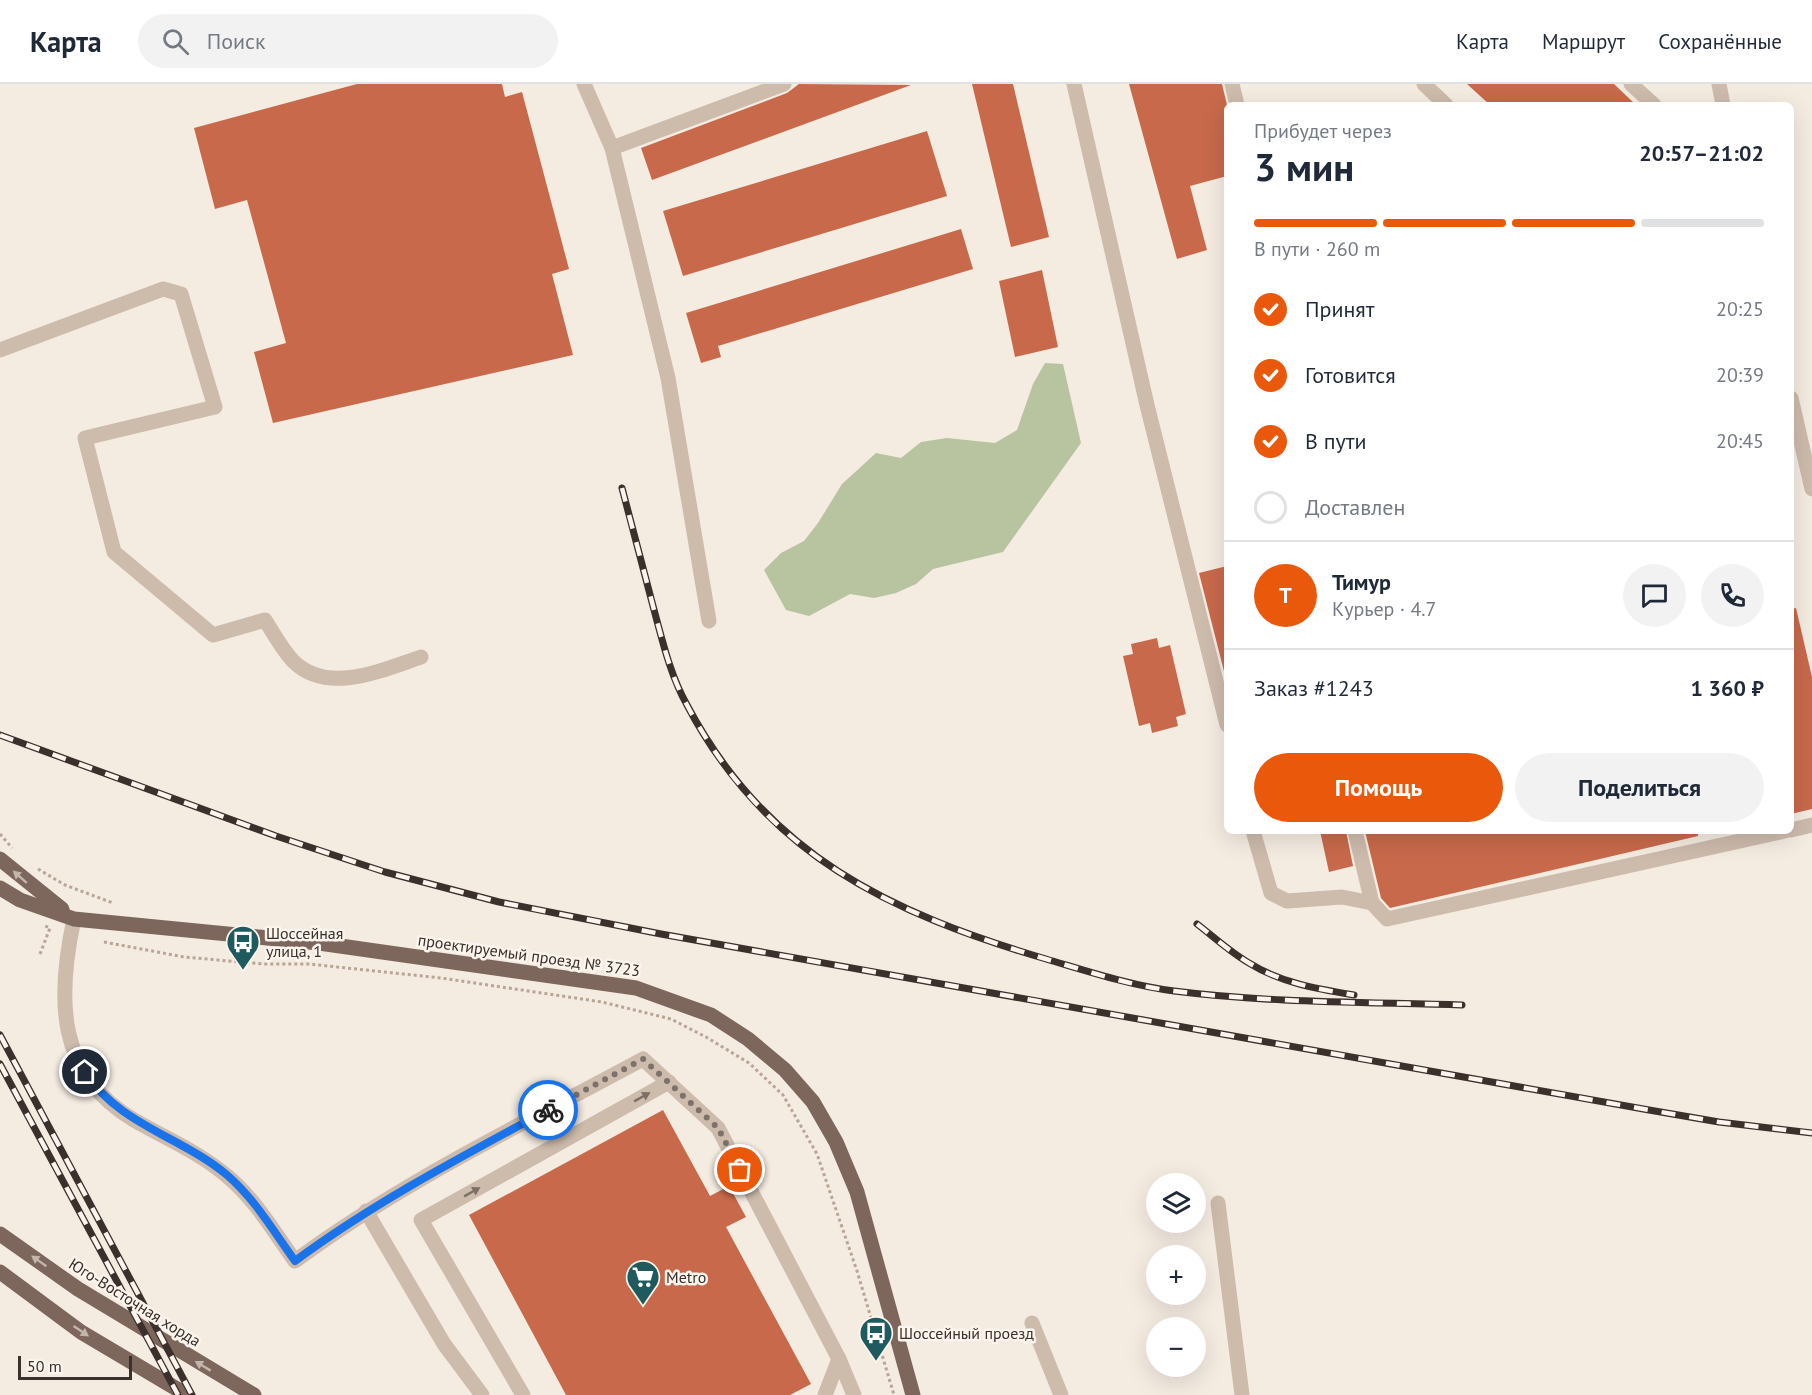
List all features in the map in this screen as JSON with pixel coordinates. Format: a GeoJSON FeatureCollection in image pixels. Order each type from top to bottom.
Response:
{"type":"FeatureCollection","features":[{"type":"Feature","properties":{"kind":"main road"},"geometry":{"type":"LineString","coordinates":[[0,859],[74,919]]}},
{"type":"Feature","properties":{"kind":"main road","name":"проектируемый проезд № 3723"},"geometry":{"type":"LineString","coordinates":[[0,888],[20,900],[74,919],[320,943],[636,988],[711,1015],[748,1039],[785,1070],[813,1102],[836,1142],[857,1192],[913,1395]]}},
{"type":"Feature","properties":{"kind":"main road","name":"Юго-Восточная хорда"},"geometry":{"type":"LineString","coordinates":[[0,1234],[78,1289],[254,1395]]}},
{"type":"Feature","properties":{"kind":"main road"},"geometry":{"type":"LineString","coordinates":[[0,1272],[81,1332],[187,1395]]}},
{"type":"Feature","properties":{"kind":"street"},"geometry":{"type":"LineString","coordinates":[[584,84],[612,148],[668,378],[709,621]]}},
{"type":"Feature","properties":{"kind":"street"},"geometry":{"type":"LineString","coordinates":[[612,148],[784,84]]}},
{"type":"Feature","properties":{"kind":"street"},"geometry":{"type":"LineString","coordinates":[[1074,84],[1147,405],[1224,713]]}},
{"type":"Feature","properties":{"kind":"street"},"geometry":{"type":"LineString","coordinates":[[1232,84],[1236,102]]}},
{"type":"Feature","properties":{"kind":"street"},"geometry":{"type":"LineString","coordinates":[[1424,84],[1443,102]]}},
{"type":"Feature","properties":{"kind":"street"},"geometry":{"type":"LineString","coordinates":[[1631,84],[1651,102]]}},
{"type":"Feature","properties":{"kind":"street"},"geometry":{"type":"LineString","coordinates":[[1719,84],[1723,102]]}},
{"type":"Feature","properties":{"kind":"street"},"geometry":{"type":"LineString","coordinates":[[0,350],[163,289],[181,294],[215,407],[85,438],[114,552],[213,635],[265,620],[294,662],[319,679],[366,675],[421,657]]}},
{"type":"Feature","properties":{"kind":"street"},"geometry":{"type":"LineString","coordinates":[[1794,411],[1812,489]]}},
{"type":"Feature","properties":{"kind":"street"},"geometry":{"type":"LineString","coordinates":[[1794,829],[1812,825]]}},
{"type":"Feature","properties":{"kind":"street"},"geometry":{"type":"LineString","coordinates":[[1254,834],[1271,893],[1287,900],[1341,897],[1372,903]]}},
{"type":"Feature","properties":{"kind":"street"},"geometry":{"type":"LineString","coordinates":[[1356,834],[1372,903],[1387,919],[1771,834]]}},
{"type":"Feature","properties":{"kind":"street"},"geometry":{"type":"LineString","coordinates":[[74,919],[64,961],[63,1011],[74,1054],[96,1089],[131,1118],[199,1154],[227,1175],[246,1194],[295,1261],[366,1211],[436,1169],[643,1059],[718,1128],[839,1359],[854,1395]]}},
{"type":"Feature","properties":{"kind":"street"},"geometry":{"type":"LineString","coordinates":[[523,1395],[421,1220],[669,1082]]}},
{"type":"Feature","properties":{"kind":"street"},"geometry":{"type":"LineString","coordinates":[[1218,1203],[1242,1395]]}},
{"type":"Feature","properties":{"kind":"street"},"geometry":{"type":"LineString","coordinates":[[366,1211],[444,1344],[482,1395]]}},
{"type":"Feature","properties":{"kind":"street"},"geometry":{"type":"LineString","coordinates":[[1032,1323],[1061,1395]]}},
{"type":"Feature","properties":{"kind":"street"},"geometry":{"type":"LineString","coordinates":[[825,1395],[839,1359]]}},
{"type":"Feature","properties":{"kind":"path"},"geometry":{"type":"LineString","coordinates":[[0,834],[15,851]]}},
{"type":"Feature","properties":{"kind":"path"},"geometry":{"type":"LineString","coordinates":[[36,868],[65,885],[113,903]]}},
{"type":"Feature","properties":{"kind":"path"},"geometry":{"type":"LineString","coordinates":[[40,954],[50,928]]}},
{"type":"Feature","properties":{"kind":"path"},"geometry":{"type":"LineString","coordinates":[[104,942],[184,957],[263,964],[309,964],[441,978],[602,1002],[671,1019],[706,1036],[749,1063],[783,1095],[817,1154],[894,1395]]}},
{"type":"Feature","properties":{"kind":"green space"},"geometry":{"type":"Polygon","coordinates":[[[1045,363],[1063,364],[1081,443],[1003,552],[933,569],[916,584],[896,593],[874,598],[850,594],[809,616],[786,610],[764,570],[781,553],[804,541],[842,484],[876,453],[901,458],[921,442],[947,438],[995,443],[1017,430],[1033,384],[1045,363]]]}},
{"type":"Feature","properties":{"kind":"building"},"geometry":{"type":"Polygon","coordinates":[[[357,84],[502,84],[505,97],[522,92],[569,269],[552,274],[573,355],[273,423],[254,352],[286,343],[247,200],[215,209],[194,128],[357,84]]]}},
{"type":"Feature","properties":{"kind":"building"},"geometry":{"type":"Polygon","coordinates":[[[799,84],[911,85],[652,180],[641,148],[787,93],[799,84]]]}},
{"type":"Feature","properties":{"kind":"building"},"geometry":{"type":"Polygon","coordinates":[[[972,84],[1013,84],[1049,237],[1011,247],[972,84]]]}},
{"type":"Feature","properties":{"kind":"building"},"geometry":{"type":"Polygon","coordinates":[[[1129,84],[1222,84],[1226,102],[1224,102],[1224,177],[1190,186],[1207,250],[1177,259],[1129,84]]]}},
{"type":"Feature","properties":{"kind":"building"},"geometry":{"type":"Polygon","coordinates":[[[1467,84],[1614,84],[1633,102],[1487,102],[1467,84]]]}},
{"type":"Feature","properties":{"kind":"building"},"geometry":{"type":"Polygon","coordinates":[[[927,131],[947,196],[683,276],[663,211],[927,131]]]}},
{"type":"Feature","properties":{"kind":"building"},"geometry":{"type":"Polygon","coordinates":[[[961,229],[973,269],[718,346],[721,357],[701,363],[686,313],[961,229]]]}},
{"type":"Feature","properties":{"kind":"building"},"geometry":{"type":"Polygon","coordinates":[[[1042,270],[1058,347],[1015,357],[999,281],[1042,270]]]}},
{"type":"Feature","properties":{"kind":"building"},"geometry":{"type":"Polygon","coordinates":[[[1224,567],[1224,671],[1199,573],[1224,567]]]}},
{"type":"Feature","properties":{"kind":"building"},"geometry":{"type":"Polygon","coordinates":[[[1794,608],[1796,608],[1812,677],[1812,809],[1794,813],[1794,608]]]}},
{"type":"Feature","properties":{"kind":"building"},"geometry":{"type":"Polygon","coordinates":[[[1157,638],[1159,648],[1170,645],[1186,714],[1176,717],[1178,726],[1152,733],[1150,723],[1139,726],[1123,656],[1133,654],[1131,644],[1157,638]]]}},
{"type":"Feature","properties":{"kind":"building"},"geometry":{"type":"Polygon","coordinates":[[[1321,834],[1347,834],[1353,866],[1329,872],[1321,834]]]}},
{"type":"Feature","properties":{"kind":"building"},"geometry":{"type":"Polygon","coordinates":[[[1366,834],[1698,834],[1698,836],[1390,908],[1381,898],[1366,834]]]}},
{"type":"Feature","properties":{"kind":"building","name":"Metro"},"geometry":{"type":"Polygon","coordinates":[[[663,1110],[710,1196],[729,1186],[746,1217],[726,1227],[811,1384],[790,1395],[566,1395],[469,1215],[663,1110]]]}},
{"type":"Feature","properties":{"kind":"railway"},"geometry":{"type":"LineString","coordinates":[[622,488],[667,657],[687,705],[719,757],[754,802],[794,839],[838,871],[885,898],[935,921],[1046,959],[1142,986],[1246,998],[1462,1005]]}},
{"type":"Feature","properties":{"kind":"railway"},"geometry":{"type":"LineString","coordinates":[[0,735],[276,836],[385,872],[499,902],[661,934],[1649,1110],[1719,1122],[1812,1133]]}},
{"type":"Feature","properties":{"kind":"railway"},"geometry":{"type":"LineString","coordinates":[[1197,924],[1242,959],[1274,976],[1313,988],[1354,995]]}},
{"type":"Feature","properties":{"kind":"railway"},"geometry":{"type":"LineString","coordinates":[[0,1035],[192,1395]]}},
{"type":"Feature","properties":{"kind":"railway"},"geometry":{"type":"LineString","coordinates":[[0,1064],[178,1395]]}},
{"type":"Feature","properties":{"kind":"way so far"},"geometry":{"type":"LineString","coordinates":[[548,1110],[643,1059],[718,1128],[740,1170]]}},
{"type":"Feature","properties":{"kind":"place","name":"Шоссейная улица, 1"},"geometry":{"type":"Point","coordinates":[243,971]}},
{"type":"Feature","properties":{"kind":"place","name":"Metro"},"geometry":{"type":"Point","coordinates":[643,1306]}},
{"type":"Feature","properties":{"kind":"place","name":"Шоссейный проезд"},"geometry":{"type":"Point","coordinates":[876,1362]}},
{"type":"Feature","properties":{"kind":"route"},"geometry":{"type":"LineString","coordinates":[[85,1072],[96,1089],[131,1118],[199,1154],[227,1175],[246,1194],[295,1261],[335,1231],[436,1169],[459,1159],[548,1110]]}}]}
